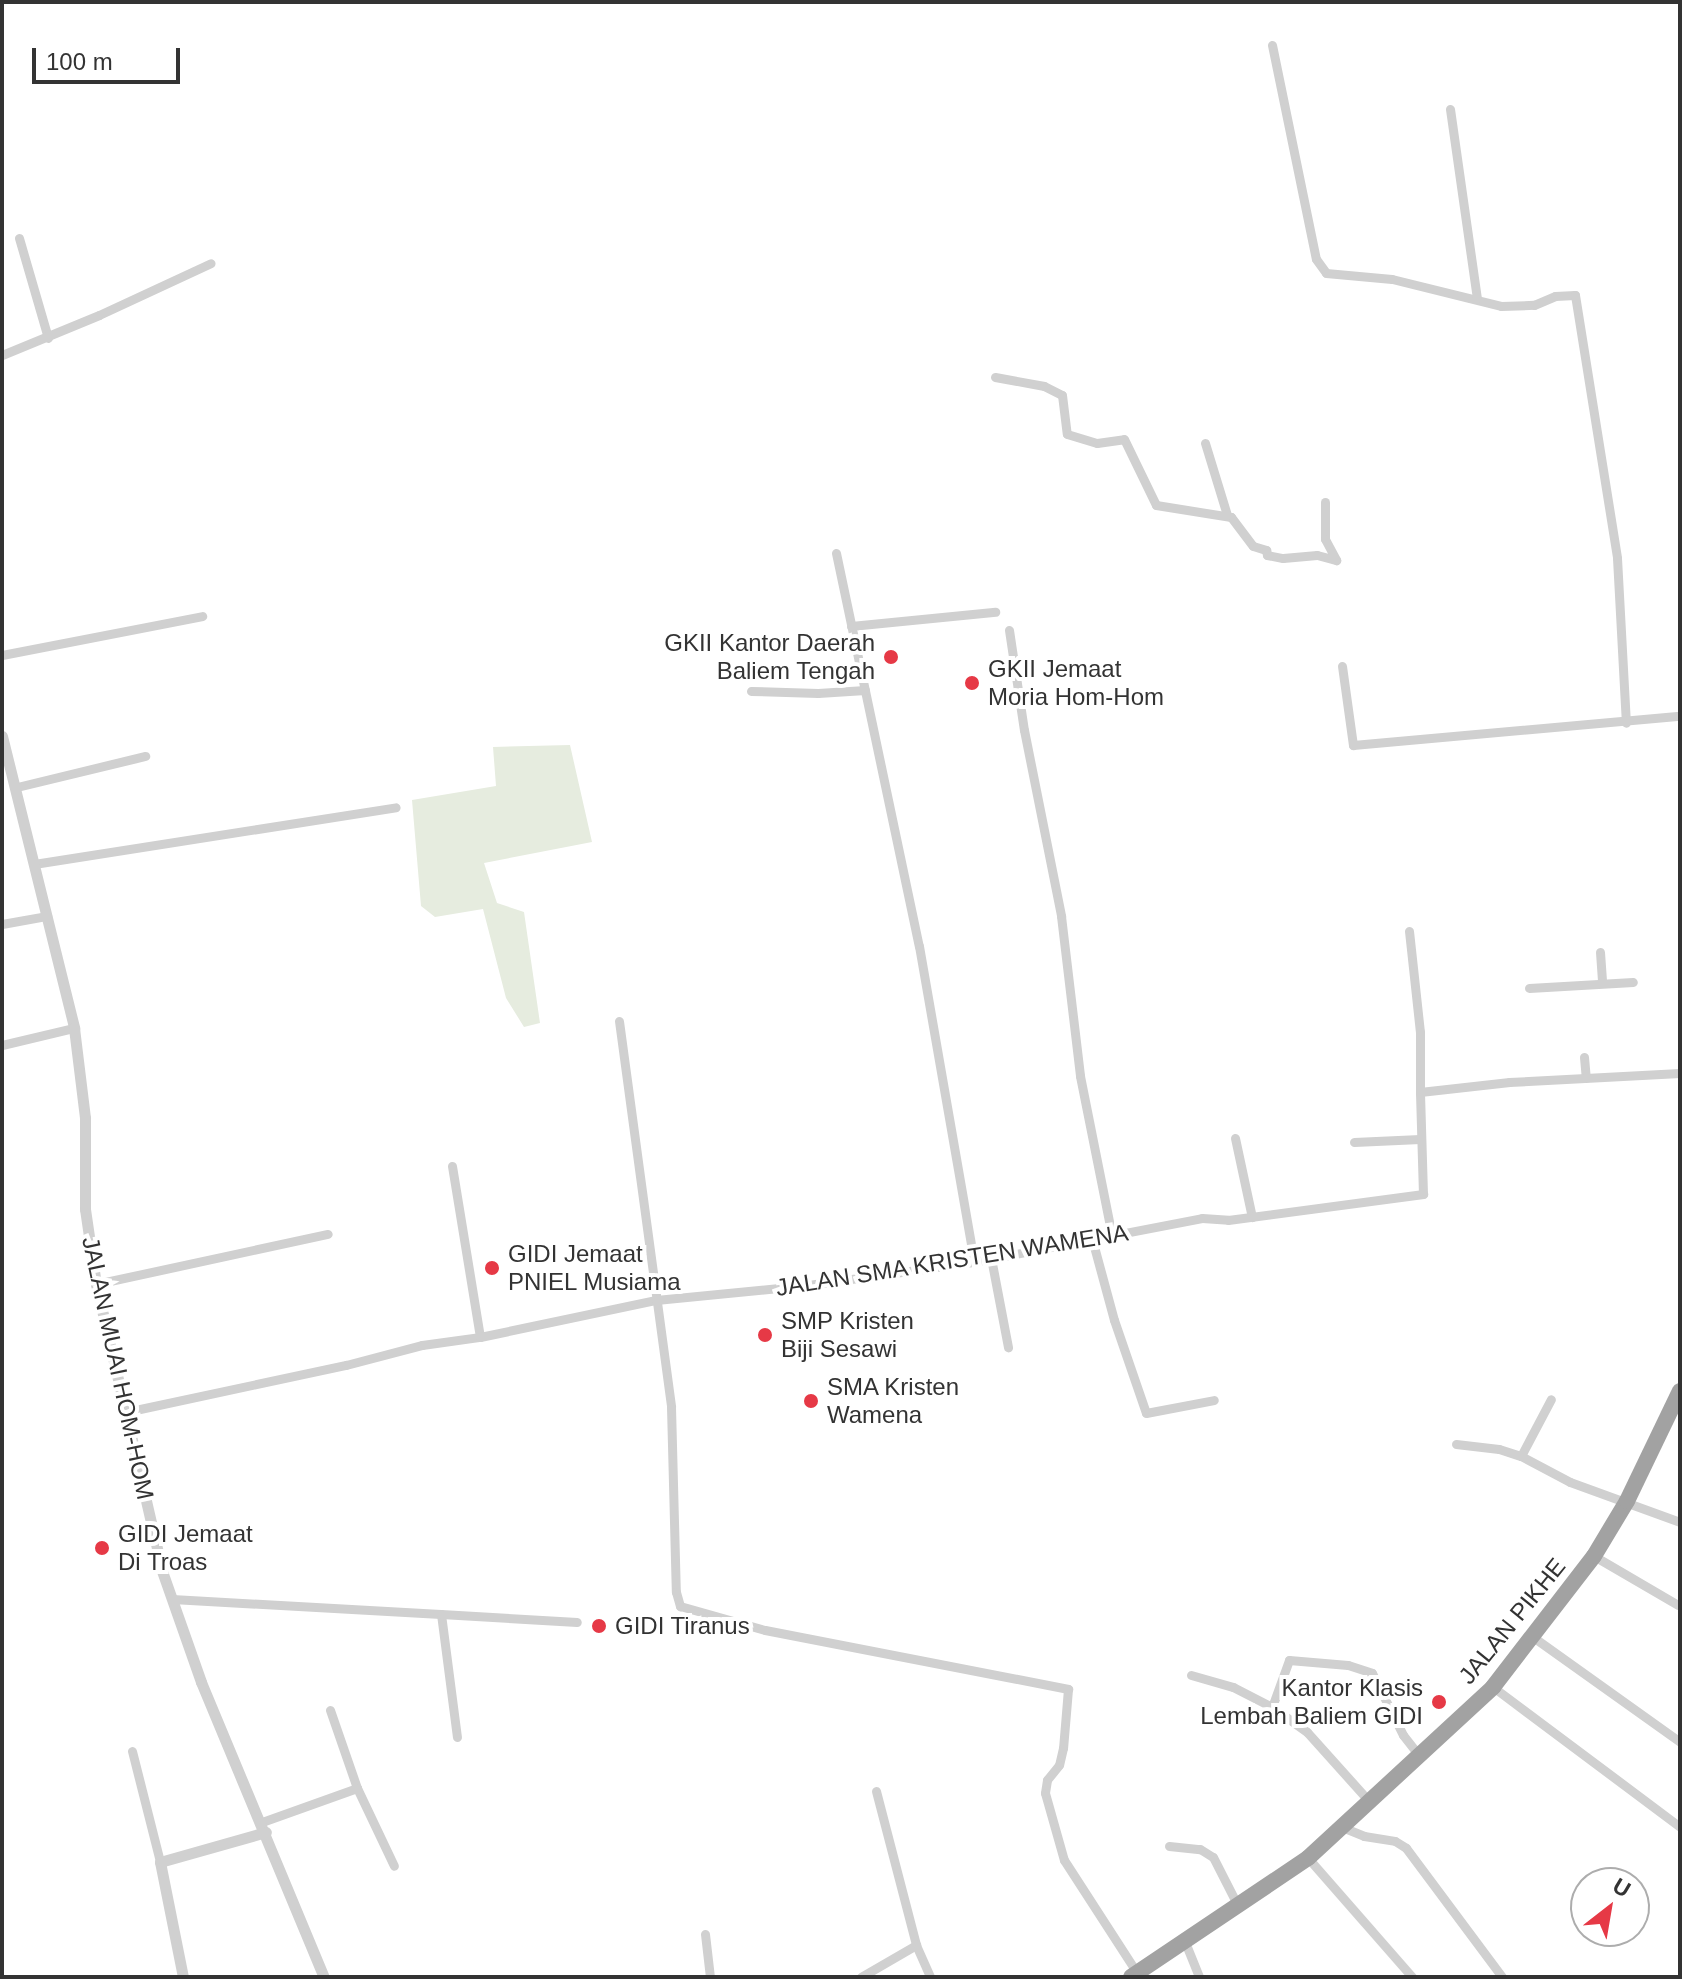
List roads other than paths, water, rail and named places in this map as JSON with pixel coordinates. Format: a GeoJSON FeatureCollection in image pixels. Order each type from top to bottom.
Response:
{"type":"FeatureCollection","features":[{"type":"Feature","properties":{"kind":"highway","name":"JALAN PIKHE"},"geometry":{"type":"LineString","coordinates":[[1142,1973],[1308,1858],[1493,1687],[1594,1556],[1627,1501],[1680,1391]]}},
{"type":"Feature","properties":{"kind":"street"},"geometry":{"type":"LineString","coordinates":[[1272,45],[1297,179],[1320,268],[1332,275],[1392,279],[1501,306],[1575,295],[1617,558],[1626,723]]}},
{"type":"Feature","properties":{"kind":"street"},"geometry":{"type":"LineString","coordinates":[[1450,109],[1477,298]]}},
{"type":"Feature","properties":{"kind":"street"},"geometry":{"type":"LineString","coordinates":[[19,238],[48,338]]}},
{"type":"Feature","properties":{"kind":"street"},"geometry":{"type":"LineString","coordinates":[[2,355],[48,338],[211,263]]}},
{"type":"Feature","properties":{"kind":"street"},"geometry":{"type":"LineString","coordinates":[[995,377],[1044,386],[1062,395],[1067,434],[1097,443],[1124,439],[1156,505],[1227,515],[1240,526],[1253,546],[1266,550],[1267,555],[1283,558],[1317,555],[1336,560],[1325,539],[1325,502]]}},
{"type":"Feature","properties":{"kind":"street"},"geometry":{"type":"LineString","coordinates":[[1205,443],[1227,515]]}},
{"type":"Feature","properties":{"kind":"street"},"geometry":{"type":"LineString","coordinates":[[836,553],[919,946],[974,1262]]}},
{"type":"Feature","properties":{"kind":"street"},"geometry":{"type":"LineString","coordinates":[[851,626],[995,612]]}},
{"type":"Feature","properties":{"kind":"street"},"geometry":{"type":"LineString","coordinates":[[2,655],[202,616]]}},
{"type":"Feature","properties":{"kind":"street"},"geometry":{"type":"LineString","coordinates":[[1009,630],[1024,730],[1061,916],[1080,1076],[1112,1236]]}},
{"type":"Feature","properties":{"kind":"street"},"geometry":{"type":"LineString","coordinates":[[1342,666],[1353,745],[1680,716]]}},
{"type":"Feature","properties":{"kind":"street"},"geometry":{"type":"LineString","coordinates":[[751,691],[865,690]]}},
{"type":"Feature","properties":{"kind":"street","name":"JALAN MUAI HOM-HOM"},"geometry":{"type":"LineString","coordinates":[[2,736],[74,1028],[85,1118],[85,1209],[96,1284],[172,1599],[201,1682],[324,1977]]}},
{"type":"Feature","properties":{"kind":"street"},"geometry":{"type":"LineString","coordinates":[[17,787],[145,756]]}},
{"type":"Feature","properties":{"kind":"street"},"geometry":{"type":"LineString","coordinates":[[34,864],[396,807]]}},
{"type":"Feature","properties":{"kind":"street"},"geometry":{"type":"LineString","coordinates":[[2,924],[47,916]]}},
{"type":"Feature","properties":{"kind":"street","name":"JALAN SMA KRISTEN WAMENA"},"geometry":{"type":"LineString","coordinates":[[126,1412],[346,1365],[422,1345],[480,1337],[656,1300],[808,1285],[974,1262],[1202,1218],[1252,1217],[1423,1194],[1420,1032],[1409,931]]}},
{"type":"Feature","properties":{"kind":"street"},"geometry":{"type":"LineString","coordinates":[[1600,952],[1602,983]]}},
{"type":"Feature","properties":{"kind":"street"},"geometry":{"type":"LineString","coordinates":[[1529,988],[1633,982]]}},
{"type":"Feature","properties":{"kind":"street"},"geometry":{"type":"LineString","coordinates":[[619,1021],[671,1407],[680,1606],[765,1630],[1068,1689],[1063,1748],[1059,1765],[1047,1780],[1045,1793],[1064,1860],[1142,1973]]}},
{"type":"Feature","properties":{"kind":"street"},"geometry":{"type":"LineString","coordinates":[[2,1045],[74,1028]]}},
{"type":"Feature","properties":{"kind":"street"},"geometry":{"type":"LineString","coordinates":[[1584,1057],[1586,1078]]}},
{"type":"Feature","properties":{"kind":"street"},"geometry":{"type":"LineString","coordinates":[[1420,1092],[1680,1073]]}},
{"type":"Feature","properties":{"kind":"street"},"geometry":{"type":"LineString","coordinates":[[1235,1138],[1252,1217]]}},
{"type":"Feature","properties":{"kind":"street"},"geometry":{"type":"LineString","coordinates":[[1354,1142],[1420,1139]]}},
{"type":"Feature","properties":{"kind":"street"},"geometry":{"type":"LineString","coordinates":[[452,1166],[480,1337]]}},
{"type":"Feature","properties":{"kind":"street"},"geometry":{"type":"LineString","coordinates":[[96,1284],[328,1234]]}},
{"type":"Feature","properties":{"kind":"street"},"geometry":{"type":"LineString","coordinates":[[1092,1239],[1114,1320],[1146,1413],[1214,1400]]}},
{"type":"Feature","properties":{"kind":"street"},"geometry":{"type":"LineString","coordinates":[[991,1258],[1008,1347]]}},
{"type":"Feature","properties":{"kind":"street"},"geometry":{"type":"LineString","coordinates":[[1521,1456],[1551,1399]]}},
{"type":"Feature","properties":{"kind":"street"},"geometry":{"type":"LineString","coordinates":[[1456,1444],[1499,1449],[1521,1456],[1570,1482],[1680,1522]]}},
{"type":"Feature","properties":{"kind":"street"},"geometry":{"type":"LineString","coordinates":[[1594,1556],[1678,1605]]}},
{"type":"Feature","properties":{"kind":"street"},"geometry":{"type":"LineString","coordinates":[[172,1599],[577,1622]]}},
{"type":"Feature","properties":{"kind":"street"},"geometry":{"type":"LineString","coordinates":[[441,1614],[457,1737]]}},
{"type":"Feature","properties":{"kind":"street"},"geometry":{"type":"LineString","coordinates":[[1533,1637],[1680,1742]]}},
{"type":"Feature","properties":{"kind":"street"},"geometry":{"type":"LineString","coordinates":[[1272,1707],[1289,1660],[1348,1665],[1372,1673],[1399,1728],[1420,1757]]}},
{"type":"Feature","properties":{"kind":"street"},"geometry":{"type":"LineString","coordinates":[[1191,1675],[1233,1687],[1272,1707],[1307,1732],[1369,1801]]}},
{"type":"Feature","properties":{"kind":"street"},"geometry":{"type":"LineString","coordinates":[[1493,1687],[1680,1827]]}},
{"type":"Feature","properties":{"kind":"street"},"geometry":{"type":"LineString","coordinates":[[330,1710],[357,1788],[394,1866]]}},
{"type":"Feature","properties":{"kind":"street"},"geometry":{"type":"LineString","coordinates":[[132,1751],[160,1862],[183,1977]]}},
{"type":"Feature","properties":{"kind":"street"},"geometry":{"type":"LineString","coordinates":[[160,1862],[264,1827],[357,1788]]}},
{"type":"Feature","properties":{"kind":"street"},"geometry":{"type":"LineString","coordinates":[[876,1791],[916,1945],[930,1977]]}},
{"type":"Feature","properties":{"kind":"street"},"geometry":{"type":"LineString","coordinates":[[1342,1827],[1364,1836],[1395,1841],[1406,1848],[1502,1977]]}},
{"type":"Feature","properties":{"kind":"street"},"geometry":{"type":"LineString","coordinates":[[1169,1846],[1200,1849],[1213,1857],[1238,1906]]}},
{"type":"Feature","properties":{"kind":"street"},"geometry":{"type":"LineString","coordinates":[[1308,1858],[1412,1977]]}},
{"type":"Feature","properties":{"kind":"street"},"geometry":{"type":"LineString","coordinates":[[705,1934],[710,1977]]}},
{"type":"Feature","properties":{"kind":"street"},"geometry":{"type":"LineString","coordinates":[[1185,1942],[1199,1977]]}},
{"type":"Feature","properties":{"kind":"street"},"geometry":{"type":"LineString","coordinates":[[861,1977],[916,1945]]}},
{"type":"Feature","properties":{"kind":"place","name":"GKII Kantor Daerah Baliem Tengah"},"geometry":{"type":"Point","coordinates":[891,657]}},
{"type":"Feature","properties":{"kind":"place","name":"GKII Jemaat Moria Hom-Hom"},"geometry":{"type":"Point","coordinates":[972,683]}},
{"type":"Feature","properties":{"kind":"place","name":"GIDI Jemaat PNIEL Musiama"},"geometry":{"type":"Point","coordinates":[492,1268]}},
{"type":"Feature","properties":{"kind":"place","name":"SMP Kristen Biji Sesawi"},"geometry":{"type":"Point","coordinates":[765,1335]}},
{"type":"Feature","properties":{"kind":"place","name":"SMA Kristen Wamena"},"geometry":{"type":"Point","coordinates":[811,1401]}},
{"type":"Feature","properties":{"kind":"place","name":"GIDI Jemaat Di Troas"},"geometry":{"type":"Point","coordinates":[102,1548]}},
{"type":"Feature","properties":{"kind":"place","name":"GIDI Tiranus"},"geometry":{"type":"Point","coordinates":[599,1626]}},
{"type":"Feature","properties":{"kind":"place","name":"Kantor Klasis Lembah Baliem GIDI"},"geometry":{"type":"Point","coordinates":[1439,1702]}}]}
